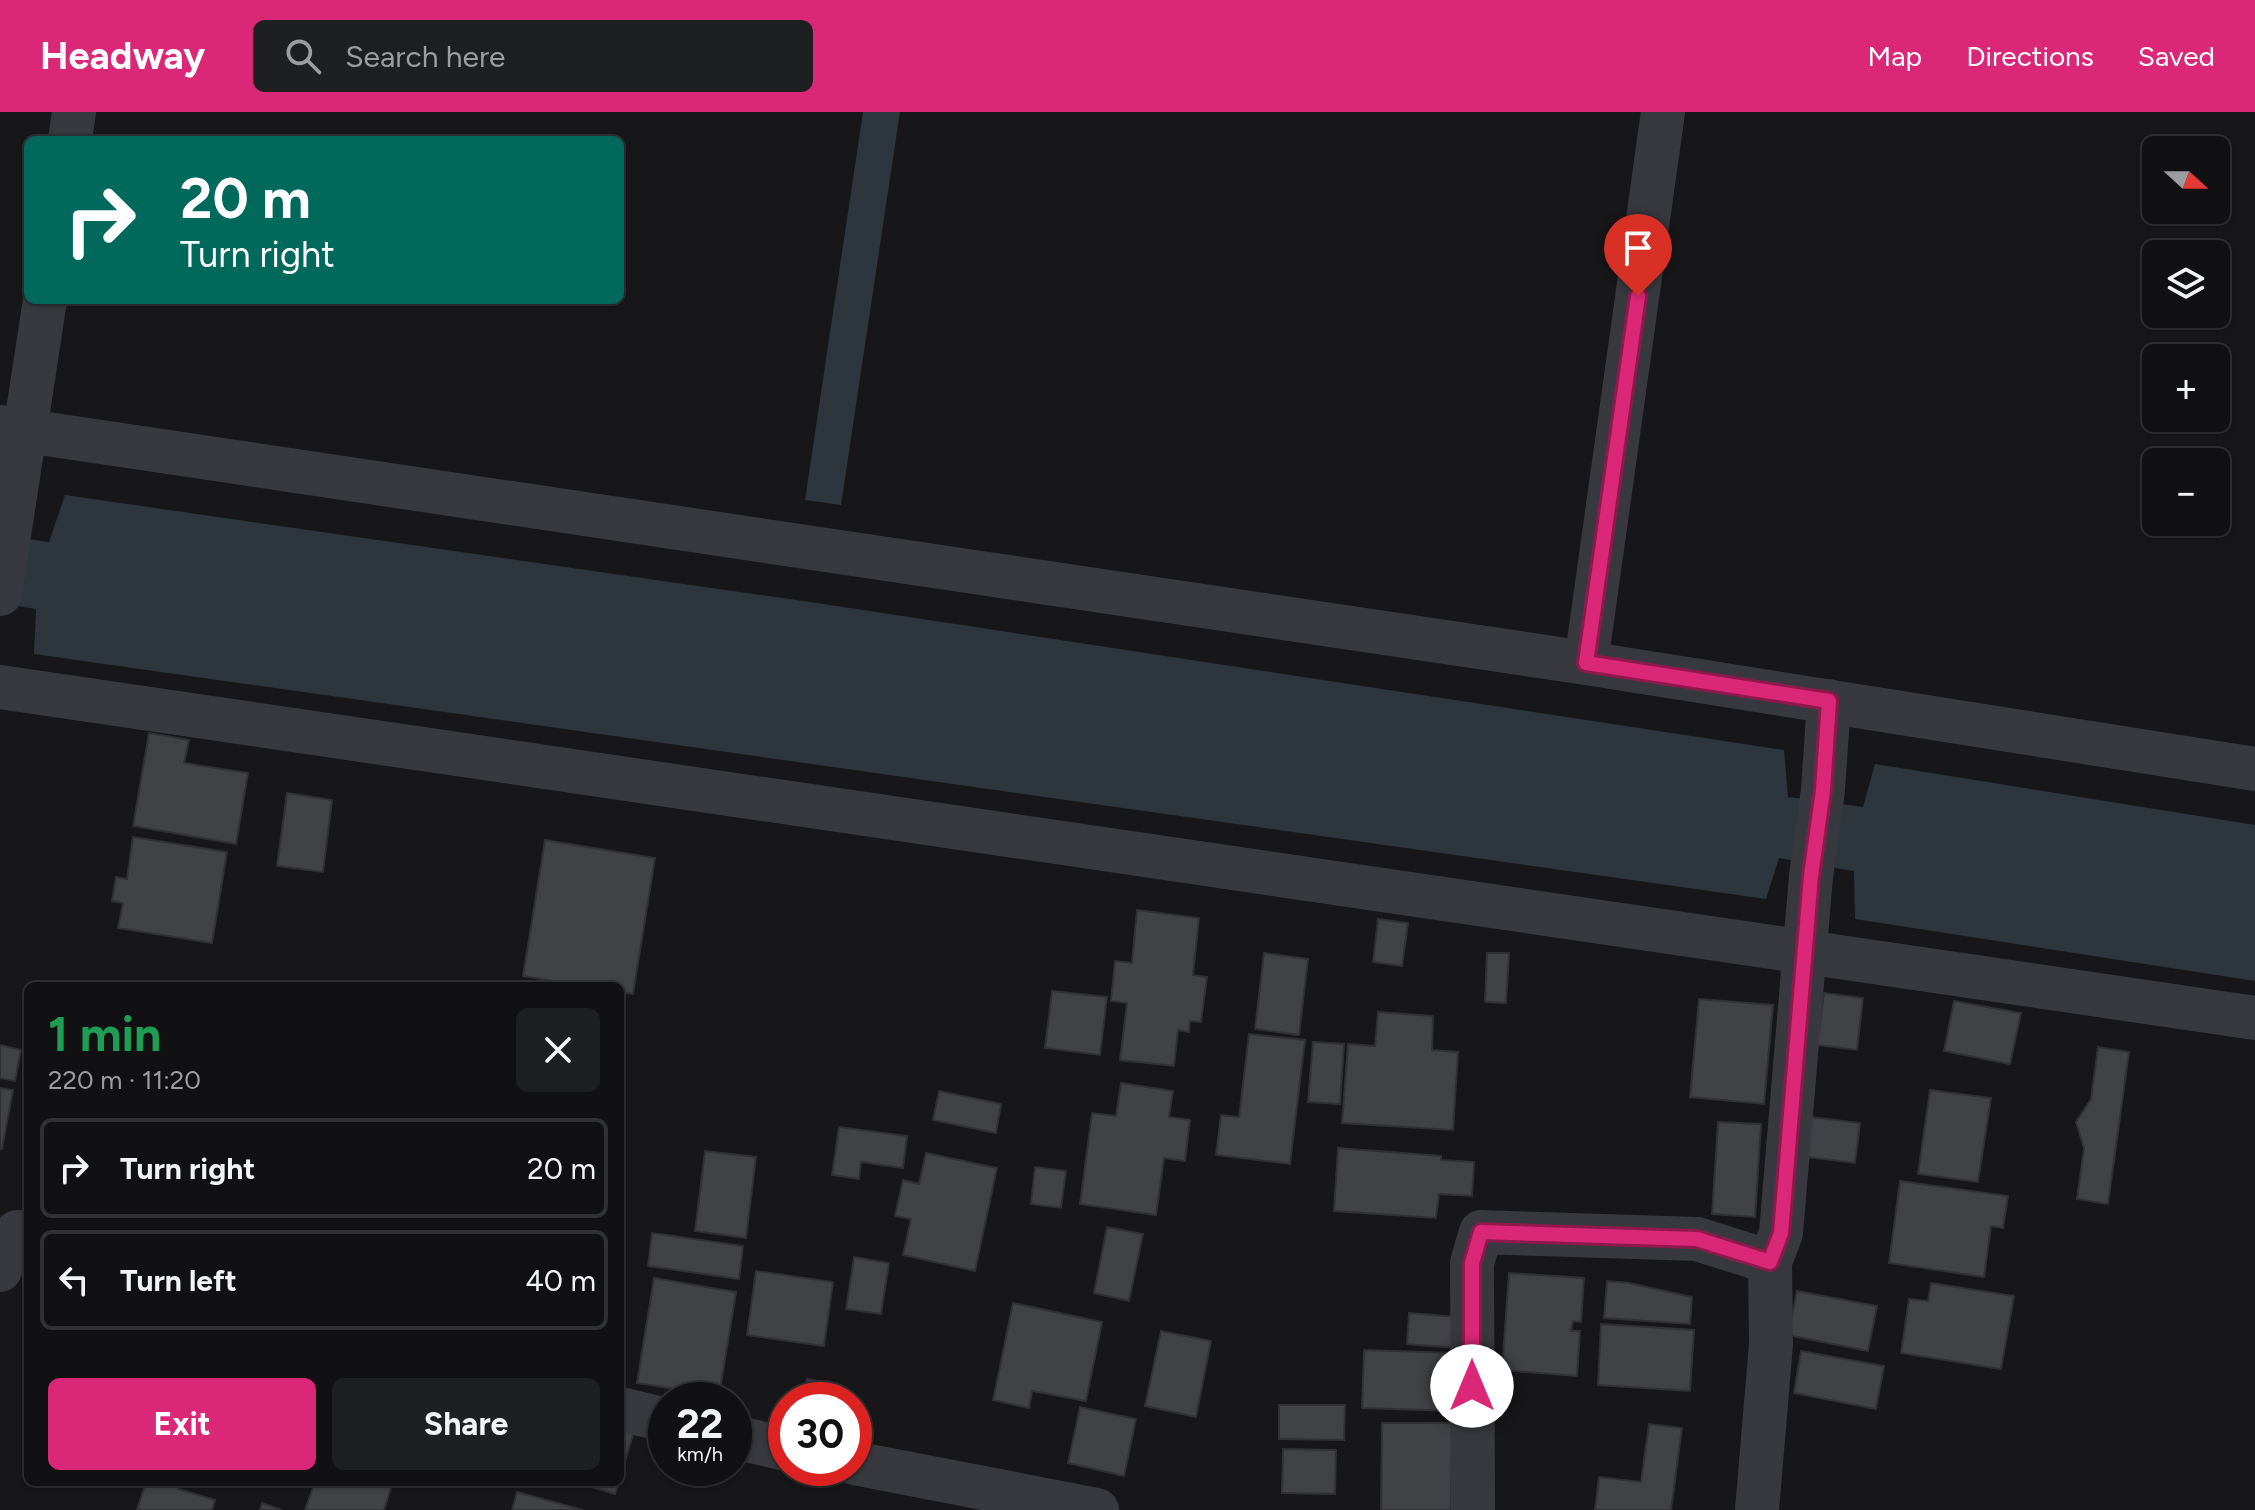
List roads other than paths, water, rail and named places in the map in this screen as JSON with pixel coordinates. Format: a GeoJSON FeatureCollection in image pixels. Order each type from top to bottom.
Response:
{"type":"FeatureCollection","features":[{"type":"Feature","properties":{"kind":"street"},"geometry":{"type":"LineString","coordinates":[[71,136],[74,112]]}},
{"type":"Feature","properties":{"kind":"street"},"geometry":{"type":"LineString","coordinates":[[1586,663],[1663,112]]}},
{"type":"Feature","properties":{"kind":"street"},"geometry":{"type":"LineString","coordinates":[[0,594],[11,525],[12,429],[44,304]]}},
{"type":"Feature","properties":{"kind":"street"},"geometry":{"type":"LineString","coordinates":[[12,429],[1586,663],[2255,769]]}},
{"type":"Feature","properties":{"kind":"street"},"geometry":{"type":"LineString","coordinates":[[0,687],[2255,1018]]}},
{"type":"Feature","properties":{"kind":"street"},"geometry":{"type":"LineString","coordinates":[[1757,1510],[1771,1344],[1770,1262],[1781,1233],[1829,701]]}},
{"type":"Feature","properties":{"kind":"street"},"geometry":{"type":"LineString","coordinates":[[0,1270],[17,1232],[24,1235]]}},
{"type":"Feature","properties":{"kind":"street"},"geometry":{"type":"LineString","coordinates":[[1473,1510],[1476,1247],[1697,1239],[1770,1262]]}},
{"type":"Feature","properties":{"kind":"street"},"geometry":{"type":"LineString","coordinates":[[624,1410],[648,1416]]}},
{"type":"Feature","properties":{"kind":"street"},"geometry":{"type":"LineString","coordinates":[[872,1466],[1097,1510]]}}]}
